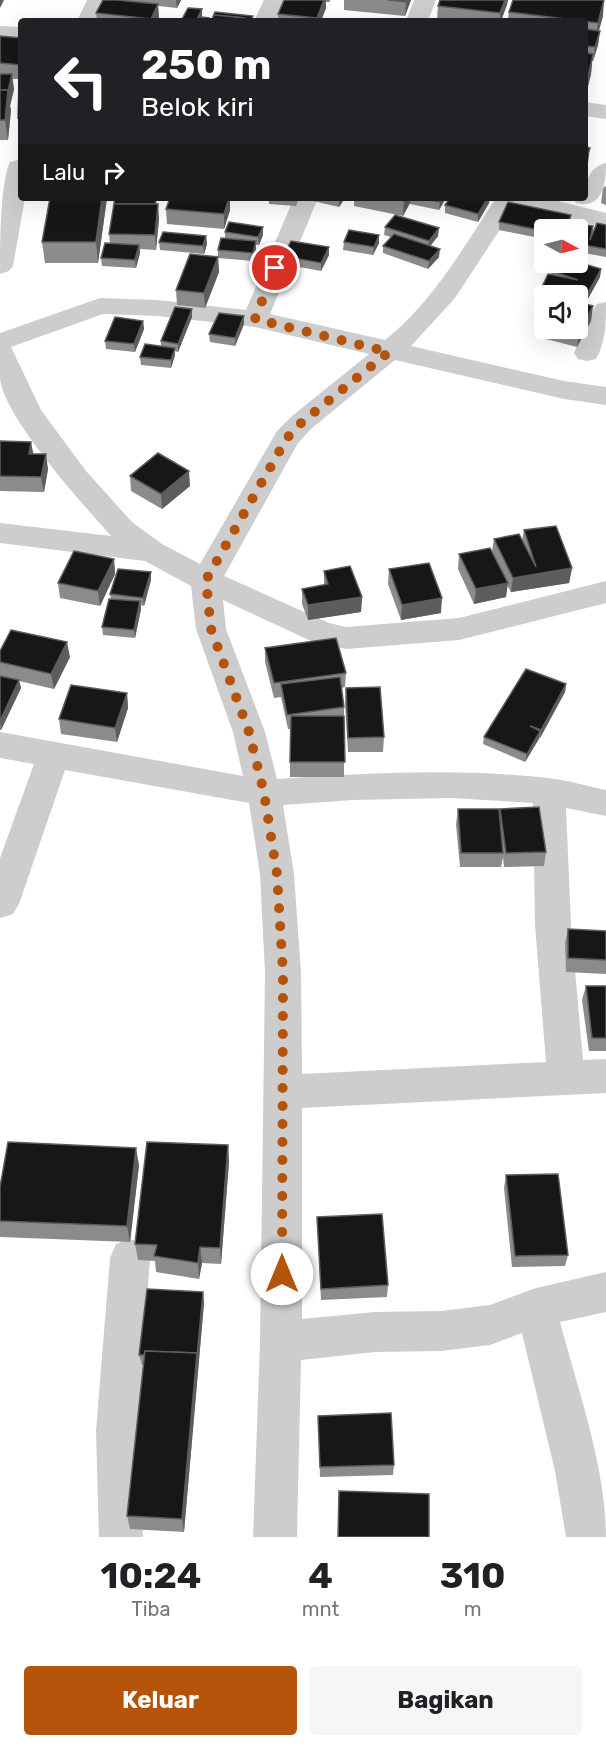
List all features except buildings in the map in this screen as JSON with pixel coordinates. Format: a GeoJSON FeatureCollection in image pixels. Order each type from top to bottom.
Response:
{"type":"FeatureCollection","features":[{"type":"Feature","properties":{"kind":"street"},"geometry":{"type":"LineString","coordinates":[[89,18],[98,0]]}},
{"type":"Feature","properties":{"kind":"street"},"geometry":{"type":"LineString","coordinates":[[266,18],[275,0]]}},
{"type":"Feature","properties":{"kind":"street"},"geometry":{"type":"LineString","coordinates":[[418,18],[425,0]]}},
{"type":"Feature","properties":{"kind":"street"},"geometry":{"type":"LineString","coordinates":[[0,33],[18,34]]}},
{"type":"Feature","properties":{"kind":"street"},"geometry":{"type":"LineString","coordinates":[[588,109],[606,112]]}},
{"type":"Feature","properties":{"kind":"street"},"geometry":{"type":"LineString","coordinates":[[0,266],[13,167]]}},
{"type":"Feature","properties":{"kind":"street"},"geometry":{"type":"LineString","coordinates":[[588,193],[606,170]]}},
{"type":"Feature","properties":{"kind":"street"},"geometry":{"type":"LineString","coordinates":[[255,319],[305,201]]}},
{"type":"Feature","properties":{"kind":"street"},"geometry":{"type":"LineString","coordinates":[[275,1537],[281,1342],[283,1092],[283,973],[277,874],[264,793],[249,732],[211,629],[206,580],[287,438],[302,422],[389,352],[446,292],[506,201]]}},
{"type":"Feature","properties":{"kind":"street"},"geometry":{"type":"LineString","coordinates":[[565,201],[581,202],[606,220]]}},
{"type":"Feature","properties":{"kind":"street"},"geometry":{"type":"LineString","coordinates":[[0,342],[100,306],[158,308],[255,319],[389,352],[564,390],[606,396]]}},
{"type":"Feature","properties":{"kind":"street"},"geometry":{"type":"LineString","coordinates":[[587,353],[606,310]]}},
{"type":"Feature","properties":{"kind":"street"},"geometry":{"type":"LineString","coordinates":[[0,351],[28,412],[53,449],[102,509],[122,529],[151,551],[206,580],[322,633],[345,638],[459,629],[606,592]]}},
{"type":"Feature","properties":{"kind":"street"},"geometry":{"type":"LineString","coordinates":[[0,412],[28,412]]}},
{"type":"Feature","properties":{"kind":"street"},"geometry":{"type":"LineString","coordinates":[[0,533],[151,551]]}},
{"type":"Feature","properties":{"kind":"street"},"geometry":{"type":"LineString","coordinates":[[0,745],[264,793],[410,785],[505,787],[549,791],[606,803]]}},
{"type":"Feature","properties":{"kind":"street"},"geometry":{"type":"LineString","coordinates":[[1,904],[54,754]]}},
{"type":"Feature","properties":{"kind":"street"},"geometry":{"type":"LineString","coordinates":[[549,791],[553,925],[566,1078]]}},
{"type":"Feature","properties":{"kind":"street"},"geometry":{"type":"LineString","coordinates":[[283,1092],[606,1076]]}},
{"type":"Feature","properties":{"kind":"street"},"geometry":{"type":"LineString","coordinates":[[121,1537],[117,1431],[130,1258]]}},
{"type":"Feature","properties":{"kind":"street"},"geometry":{"type":"LineString","coordinates":[[281,1342],[375,1332],[441,1331],[490,1325],[536,1308],[606,1292]]}},
{"type":"Feature","properties":{"kind":"street"},"geometry":{"type":"LineString","coordinates":[[536,1308],[577,1472],[588,1537]]}},
{"type":"Feature","properties":{"kind":"route"},"geometry":{"type":"LineString","coordinates":[[275,268],[255,319],[389,352],[302,422],[287,438],[206,580],[211,629],[249,732],[264,793],[277,874],[283,973],[282,1274]]}}]}
